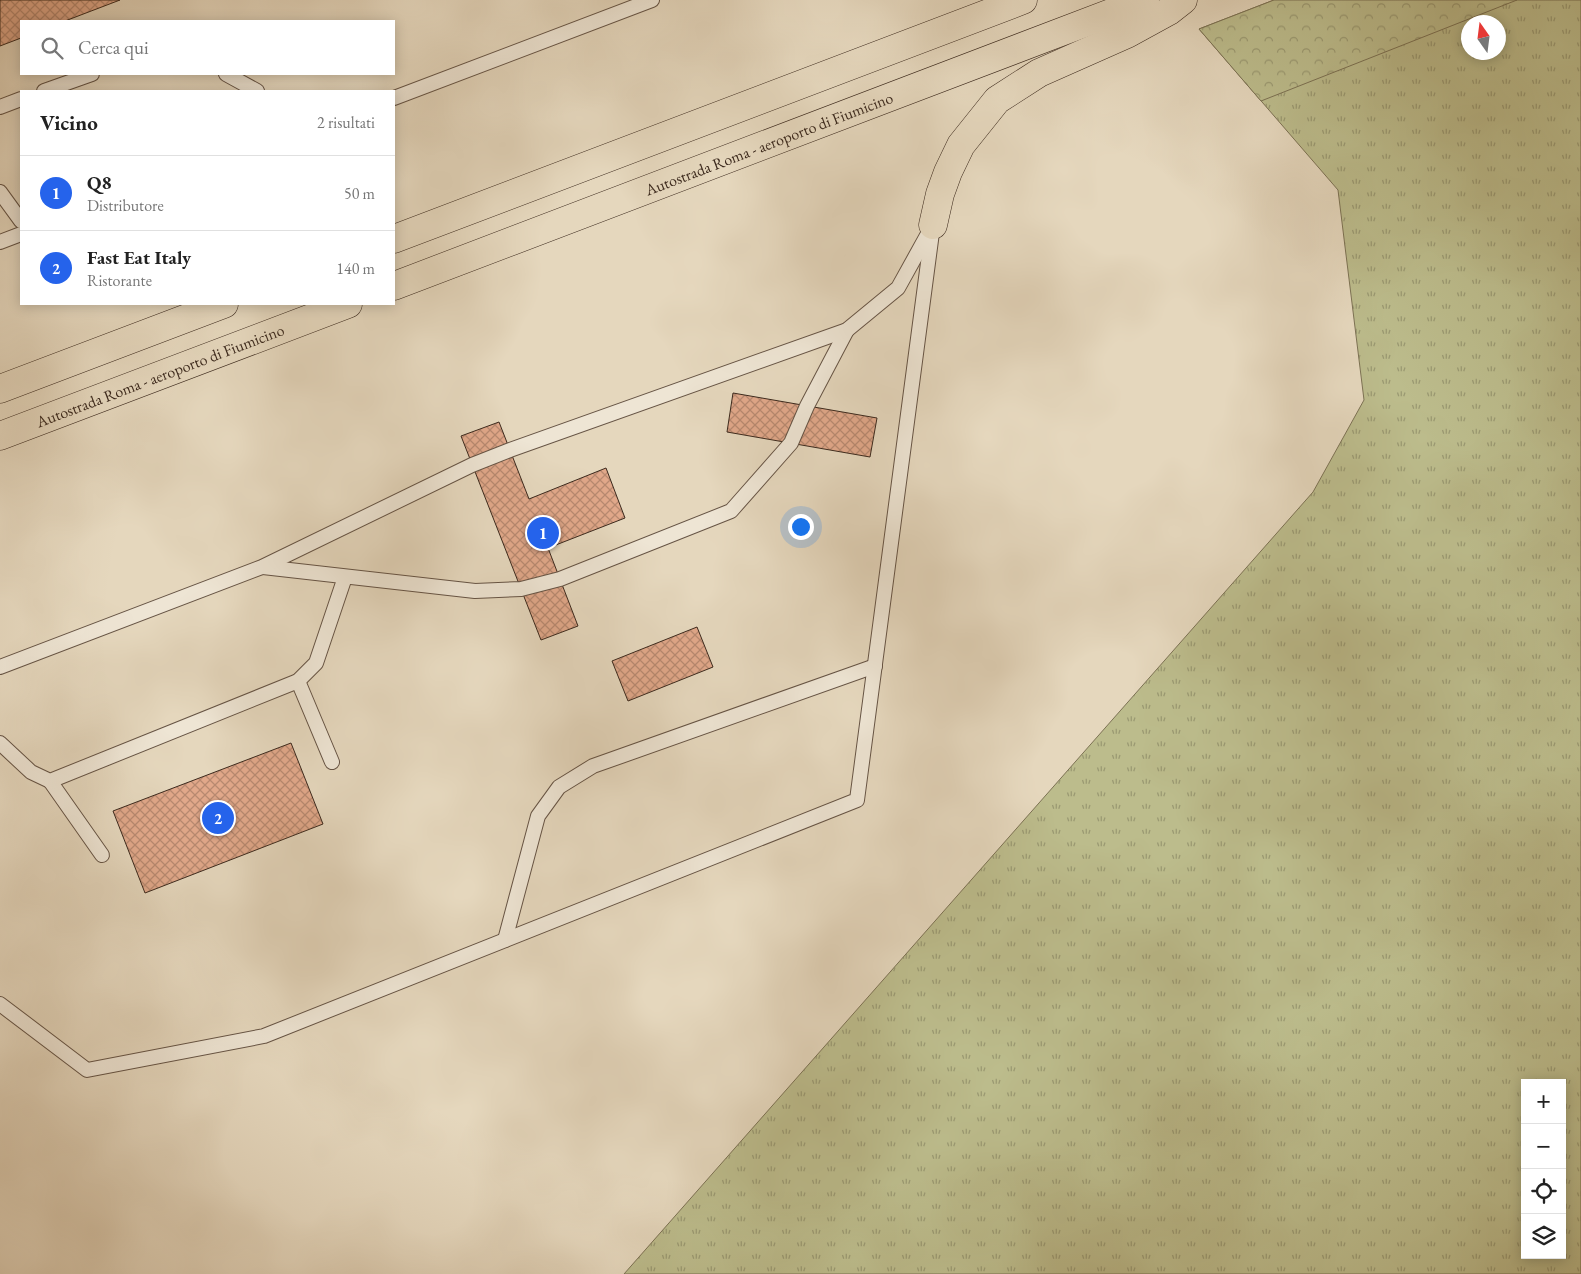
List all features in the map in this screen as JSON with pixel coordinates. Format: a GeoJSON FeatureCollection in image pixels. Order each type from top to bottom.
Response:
{"type":"FeatureCollection","features":[{"type":"Feature","properties":{"kind":"highway"},"geometry":{"type":"LineString","coordinates":[[395,239],[1023,0]]}},
{"type":"Feature","properties":{"kind":"highway","name":"Autostrada Roma - aeroporto di Fiumicino"},"geometry":{"type":"LineString","coordinates":[[395,286],[1145,0]]}},
{"type":"Feature","properties":{"kind":"highway"},"geometry":{"type":"LineString","coordinates":[[934,225],[940,194],[961,145],[998,100],[1039,73],[1127,34],[1169,11],[1183,0]]}},
{"type":"Feature","properties":{"kind":"highway"},"geometry":{"type":"LineString","coordinates":[[0,389],[221,305]]}},
{"type":"Feature","properties":{"kind":"highway","name":"Autostrada Roma - aeroporto di Fiumicino"},"geometry":{"type":"LineString","coordinates":[[0,436],[345,305]]}},
{"type":"Feature","properties":{"kind":"lane"},"geometry":{"type":"LineString","coordinates":[[395,98],[652,0]]}},
{"type":"Feature","properties":{"kind":"lane"},"geometry":{"type":"LineString","coordinates":[[47,90],[89,75]]}},
{"type":"Feature","properties":{"kind":"lane"},"geometry":{"type":"LineString","coordinates":[[228,75],[255,90]]}},
{"type":"Feature","properties":{"kind":"lane"},"geometry":{"type":"LineString","coordinates":[[0,107],[20,100]]}},
{"type":"Feature","properties":{"kind":"lane"},"geometry":{"type":"LineString","coordinates":[[0,192],[20,221]]}},
{"type":"Feature","properties":{"kind":"lane"},"geometry":{"type":"LineString","coordinates":[[0,666],[262,567],[472,465],[502,453],[848,330],[898,288],[934,225]]}},
{"type":"Feature","properties":{"kind":"lane"},"geometry":{"type":"LineString","coordinates":[[0,1004],[87,1070],[264,1036],[857,800],[934,225]]}},
{"type":"Feature","properties":{"kind":"lane"},"geometry":{"type":"LineString","coordinates":[[0,242],[20,234]]}},
{"type":"Feature","properties":{"kind":"lane"},"geometry":{"type":"LineString","coordinates":[[262,567],[475,591],[521,589],[560,579],[731,510],[791,443],[807,406],[848,330]]}},
{"type":"Feature","properties":{"kind":"lane"},"geometry":{"type":"LineString","coordinates":[[50,781],[298,681],[316,663],[345,577]]}},
{"type":"Feature","properties":{"kind":"lane"},"geometry":{"type":"LineString","coordinates":[[505,940],[538,816],[559,787],[593,766],[875,666]]}},
{"type":"Feature","properties":{"kind":"lane"},"geometry":{"type":"LineString","coordinates":[[298,681],[332,762]]}},
{"type":"Feature","properties":{"kind":"lane"},"geometry":{"type":"LineString","coordinates":[[0,743],[31,772],[50,781],[102,855]]}},
{"type":"Feature","properties":{"kind":"green space"},"geometry":{"type":"Polygon","coordinates":[[[1274,0],[1581,0],[1581,1274],[624,1274],[1313,492],[1364,400],[1338,190],[1199,29],[1274,0]]]}},
{"type":"Feature","properties":{"kind":"green space"},"geometry":{"type":"Polygon","coordinates":[[[1274,0],[1517,0],[1479,15],[1461,15],[1461,22],[1261,101],[1199,29],[1274,0]]]}},
{"type":"Feature","properties":{"kind":"building"},"geometry":{"type":"Polygon","coordinates":[[[0,0],[120,0],[68,20],[20,20],[20,38],[0,46],[0,0]]]}},
{"type":"Feature","properties":{"kind":"building"},"geometry":{"type":"Polygon","coordinates":[[[733,393],[877,418],[870,457],[727,432],[733,393]]]}},
{"type":"Feature","properties":{"kind":"building"},"geometry":{"type":"Polygon","coordinates":[[[499,422],[529,499],[606,468],[625,518],[548,548],[578,626],[541,640],[461,436],[499,422]]]}},
{"type":"Feature","properties":{"kind":"building"},"geometry":{"type":"Polygon","coordinates":[[[697,627],[713,667],[628,701],[612,661],[697,627]]]}},
{"type":"Feature","properties":{"kind":"building"},"geometry":{"type":"Polygon","coordinates":[[[291,743],[323,824],[145,893],[113,811],[291,743]]]}},
{"type":"Feature","properties":{"kind":"place","name":"Q8"},"geometry":{"type":"Point","coordinates":[543,533]}},
{"type":"Feature","properties":{"kind":"place","name":"Fast Eat Italy"},"geometry":{"type":"Point","coordinates":[218,818]}}]}
